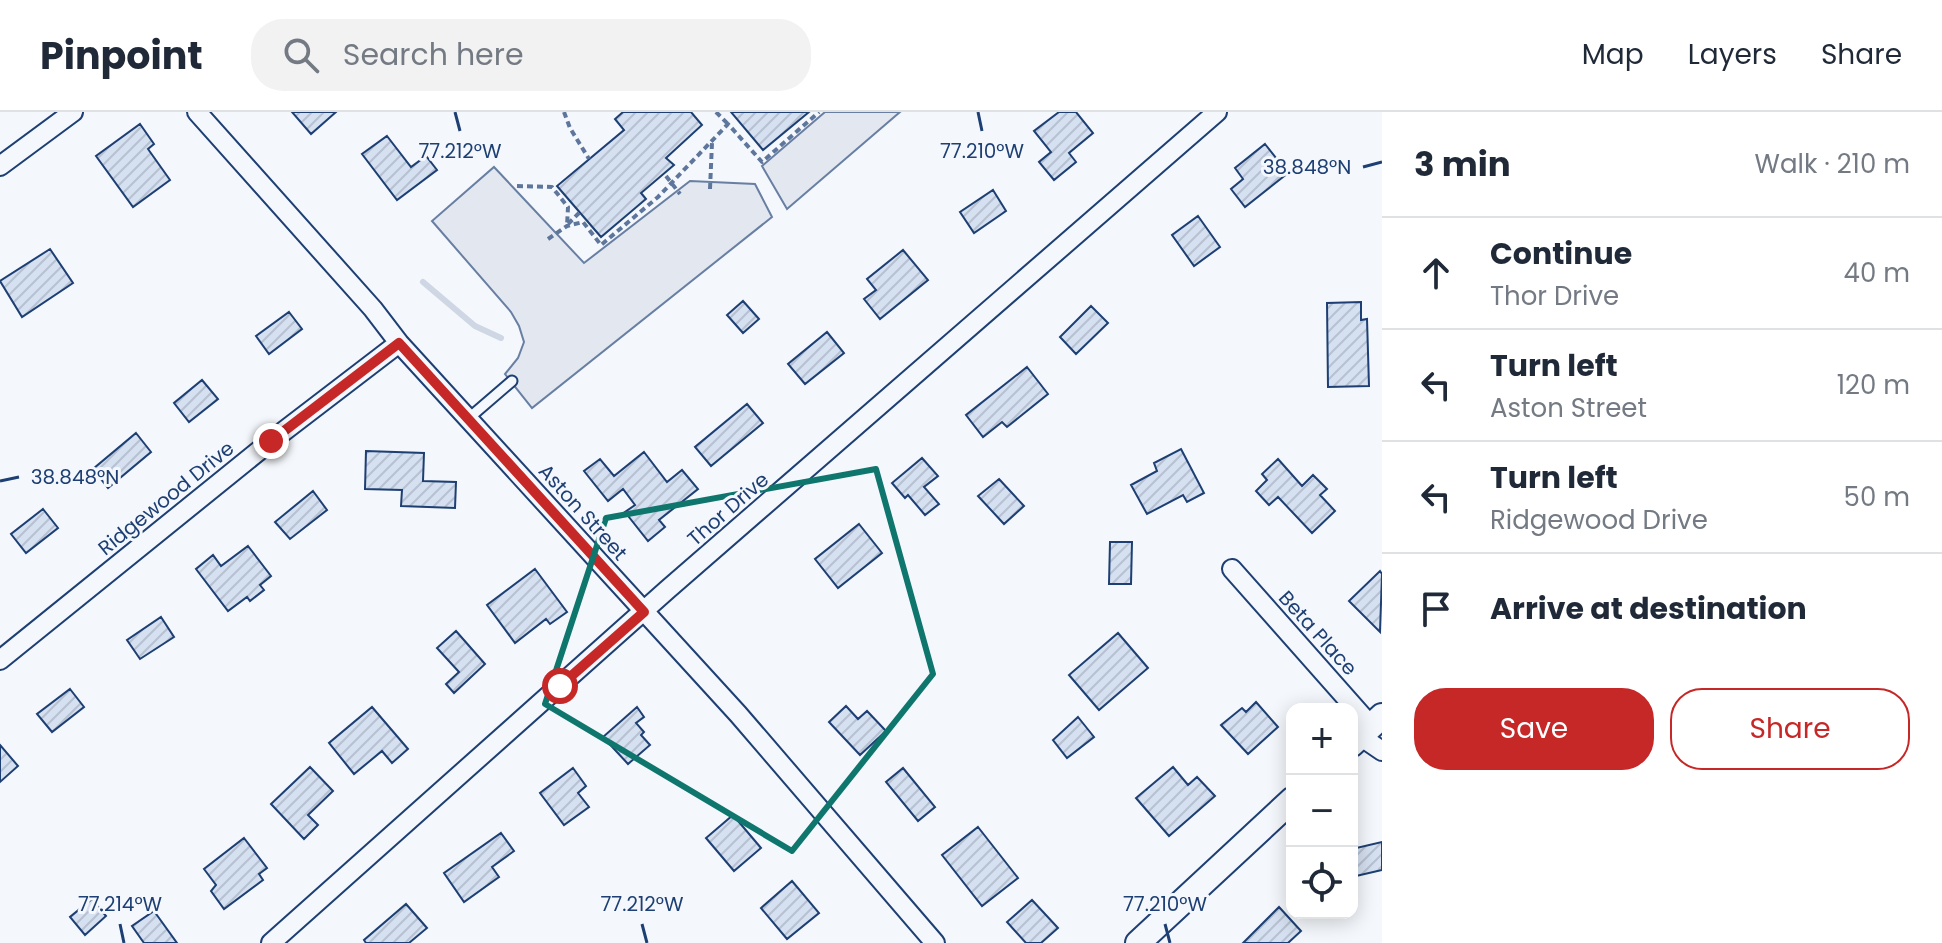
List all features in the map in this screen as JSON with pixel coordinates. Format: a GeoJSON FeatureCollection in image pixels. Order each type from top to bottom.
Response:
{"type":"FeatureCollection","features":[{"type":"Feature","properties":{"kind":"street"},"geometry":{"type":"LineString","coordinates":[[0,166],[73,112]]}},
{"type":"Feature","properties":{"kind":"street","name":"Aston Street"},"geometry":{"type":"LineString","coordinates":[[197,112],[373,309],[399,343],[738,714],[935,943]]}},
{"type":"Feature","properties":{"kind":"street","name":"Thor Drive"},"geometry":{"type":"LineString","coordinates":[[271,943],[644,612],[1217,112]]}},
{"type":"Feature","properties":{"kind":"street","name":"Ridgewood Drive"},"geometry":{"type":"LineString","coordinates":[[0,660],[271,441],[399,343]]}},
{"type":"Feature","properties":{"kind":"street","name":"Beta Place"},"geometry":{"type":"LineString","coordinates":[[1232,569],[1382,751]]}},
{"type":"Feature","properties":{"kind":"street"},"geometry":{"type":"LineString","coordinates":[[1138,943],[1286,806]]}},
{"type":"Feature","properties":{"kind":"lane"},"geometry":{"type":"LineString","coordinates":[[469,418],[512,381]]}},
{"type":"Feature","properties":{"kind":"path"},"geometry":{"type":"LineString","coordinates":[[564,112],[589,159]]}},
{"type":"Feature","properties":{"kind":"path"},"geometry":{"type":"LineString","coordinates":[[716,112],[762,162],[819,112]]}},
{"type":"Feature","properties":{"kind":"path"},"geometry":{"type":"LineString","coordinates":[[567,226],[583,222],[601,245],[671,182],[728,124]]}},
{"type":"Feature","properties":{"kind":"path"},"geometry":{"type":"LineString","coordinates":[[710,189],[712,140]]}},
{"type":"Feature","properties":{"kind":"path"},"geometry":{"type":"LineString","coordinates":[[666,176],[680,194]]}},
{"type":"Feature","properties":{"kind":"path"},"geometry":{"type":"LineString","coordinates":[[517,186],[552,187],[568,207],[567,226]]}},
{"type":"Feature","properties":{"kind":"path"},"geometry":{"type":"LineString","coordinates":[[548,239],[579,213]]}},
{"type":"Feature","properties":{"kind":"highlighted area"},"geometry":{"type":"Polygon","coordinates":[[[876,469],[933,674],[792,851],[545,704],[606,518],[876,469]]]}},
{"type":"Feature","properties":{"kind":"shaded area"},"geometry":{"type":"Polygon","coordinates":[[[825,112],[900,112],[787,209],[762,166],[825,112]]]}},
{"type":"Feature","properties":{"kind":"shaded area"},"geometry":{"type":"Polygon","coordinates":[[[494,167],[584,263],[690,181],[755,184],[772,217],[532,408],[505,374],[518,358],[524,342],[519,326],[511,312],[432,221],[494,167]]]}},
{"type":"Feature","properties":{"kind":"building"},"geometry":{"type":"Polygon","coordinates":[[[292,112],[336,112],[311,134],[292,112]]]}},
{"type":"Feature","properties":{"kind":"building"},"geometry":{"type":"Polygon","coordinates":[[[623,112],[691,112],[702,125],[666,158],[674,165],[641,193],[646,199],[601,237],[557,186],[624,130],[615,119],[623,112]]]}},
{"type":"Feature","properties":{"kind":"building"},"geometry":{"type":"Polygon","coordinates":[[[731,112],[809,112],[763,150],[731,112]]]}},
{"type":"Feature","properties":{"kind":"building"},"geometry":{"type":"Polygon","coordinates":[[[1059,112],[1076,112],[1093,133],[1069,153],[1076,162],[1054,180],[1039,162],[1051,152],[1034,131],[1059,112]]]}},
{"type":"Feature","properties":{"kind":"building"},"geometry":{"type":"Polygon","coordinates":[[[140,124],[154,144],[148,149],[170,180],[133,207],[96,156],[140,124]]]}},
{"type":"Feature","properties":{"kind":"building"},"geometry":{"type":"Polygon","coordinates":[[[387,136],[411,167],[426,156],[437,170],[397,200],[362,154],[387,136]]]}},
{"type":"Feature","properties":{"kind":"building"},"geometry":{"type":"Polygon","coordinates":[[[1265,144],[1288,173],[1245,207],[1231,189],[1243,179],[1235,168],[1265,144]]]}},
{"type":"Feature","properties":{"kind":"building"},"geometry":{"type":"Polygon","coordinates":[[[993,190],[1006,211],[974,233],[960,212],[993,190]]]}},
{"type":"Feature","properties":{"kind":"building"},"geometry":{"type":"Polygon","coordinates":[[[1198,216],[1220,247],[1194,266],[1172,235],[1198,216]]]}},
{"type":"Feature","properties":{"kind":"building"},"geometry":{"type":"Polygon","coordinates":[[[50,249],[73,283],[22,317],[0,281],[50,249]]]}},
{"type":"Feature","properties":{"kind":"building"},"geometry":{"type":"Polygon","coordinates":[[[903,250],[928,280],[880,319],[864,299],[876,290],[867,279],[903,250]]]}},
{"type":"Feature","properties":{"kind":"building"},"geometry":{"type":"Polygon","coordinates":[[[743,301],[759,319],[743,333],[727,315],[743,301]]]}},
{"type":"Feature","properties":{"kind":"building"},"geometry":{"type":"Polygon","coordinates":[[[1361,302],[1361,320],[1367,319],[1369,386],[1328,387],[1327,303],[1361,302]]]}},
{"type":"Feature","properties":{"kind":"building"},"geometry":{"type":"Polygon","coordinates":[[[1091,306],[1108,323],[1076,354],[1060,337],[1091,306]]]}},
{"type":"Feature","properties":{"kind":"building"},"geometry":{"type":"Polygon","coordinates":[[[289,312],[302,329],[269,354],[256,336],[289,312]]]}},
{"type":"Feature","properties":{"kind":"building"},"geometry":{"type":"Polygon","coordinates":[[[827,332],[844,353],[805,384],[788,364],[827,332]]]}},
{"type":"Feature","properties":{"kind":"building"},"geometry":{"type":"Polygon","coordinates":[[[1027,367],[1048,394],[1007,427],[1002,422],[983,437],[966,415],[1027,367]]]}},
{"type":"Feature","properties":{"kind":"building"},"geometry":{"type":"Polygon","coordinates":[[[202,380],[218,399],[189,422],[174,403],[202,380]]]}},
{"type":"Feature","properties":{"kind":"building"},"geometry":{"type":"Polygon","coordinates":[[[747,404],[763,423],[711,466],[695,447],[747,404]]]}},
{"type":"Feature","properties":{"kind":"building"},"geometry":{"type":"Polygon","coordinates":[[[136,433],[151,452],[108,488],[93,469],[136,433]]]}},
{"type":"Feature","properties":{"kind":"building"},"geometry":{"type":"Polygon","coordinates":[[[1181,449],[1204,493],[1187,502],[1183,495],[1147,514],[1131,485],[1157,471],[1154,463],[1181,449]]]}},
{"type":"Feature","properties":{"kind":"building"},"geometry":{"type":"Polygon","coordinates":[[[366,451],[424,453],[423,481],[456,482],[455,508],[401,506],[402,490],[365,489],[366,451]]]}},
{"type":"Feature","properties":{"kind":"building"},"geometry":{"type":"Polygon","coordinates":[[[644,452],[667,482],[682,470],[698,489],[659,520],[665,527],[648,541],[625,512],[635,505],[623,489],[608,501],[584,471],[600,459],[614,476],[644,452]]]}},
{"type":"Feature","properties":{"kind":"building"},"geometry":{"type":"Polygon","coordinates":[[[922,458],[938,476],[924,487],[939,504],[925,515],[908,495],[905,498],[892,483],[922,458]]]}},
{"type":"Feature","properties":{"kind":"building"},"geometry":{"type":"Polygon","coordinates":[[[1278,459],[1302,486],[1313,475],[1327,489],[1320,495],[1335,511],[1312,533],[1278,497],[1269,505],[1256,491],[1267,480],[1262,474],[1278,459]]]}},
{"type":"Feature","properties":{"kind":"building"},"geometry":{"type":"Polygon","coordinates":[[[999,479],[1024,506],[1004,524],[978,496],[999,479]]]}},
{"type":"Feature","properties":{"kind":"building"},"geometry":{"type":"Polygon","coordinates":[[[313,491],[327,510],[290,539],[275,522],[313,491]]]}},
{"type":"Feature","properties":{"kind":"building"},"geometry":{"type":"Polygon","coordinates":[[[43,509],[58,528],[26,553],[11,534],[43,509]]]}},
{"type":"Feature","properties":{"kind":"building"},"geometry":{"type":"Polygon","coordinates":[[[859,524],[882,553],[838,588],[815,559],[859,524]]]}},
{"type":"Feature","properties":{"kind":"building"},"geometry":{"type":"Polygon","coordinates":[[[1110,542],[1132,542],[1131,584],[1109,584],[1110,542]]]}},
{"type":"Feature","properties":{"kind":"building"},"geometry":{"type":"Polygon","coordinates":[[[248,546],[271,576],[260,585],[264,590],[250,601],[247,597],[228,611],[196,569],[213,555],[221,566],[248,546]]]}},
{"type":"Feature","properties":{"kind":"building"},"geometry":{"type":"Polygon","coordinates":[[[535,569],[567,612],[550,624],[546,619],[515,643],[487,605],[535,569]]]}},
{"type":"Feature","properties":{"kind":"building"},"geometry":{"type":"Polygon","coordinates":[[[1380,571],[1382,574],[1380,632],[1349,601],[1380,571]]]}},
{"type":"Feature","properties":{"kind":"building"},"geometry":{"type":"Polygon","coordinates":[[[161,617],[174,637],[140,659],[127,640],[161,617]]]}},
{"type":"Feature","properties":{"kind":"building"},"geometry":{"type":"Polygon","coordinates":[[[456,631],[485,664],[454,693],[446,684],[459,672],[437,648],[456,631]]]}},
{"type":"Feature","properties":{"kind":"building"},"geometry":{"type":"Polygon","coordinates":[[[1118,633],[1148,668],[1099,710],[1069,675],[1118,633]]]}},
{"type":"Feature","properties":{"kind":"building"},"geometry":{"type":"Polygon","coordinates":[[[70,689],[84,707],[52,732],[37,714],[70,689]]]}},
{"type":"Feature","properties":{"kind":"building"},"geometry":{"type":"Polygon","coordinates":[[[1256,702],[1278,727],[1248,754],[1221,725],[1242,708],[1246,712],[1256,702]]]}},
{"type":"Feature","properties":{"kind":"building"},"geometry":{"type":"Polygon","coordinates":[[[846,706],[858,719],[867,711],[886,731],[860,755],[829,722],[846,706]]]}},
{"type":"Feature","properties":{"kind":"building"},"geometry":{"type":"Polygon","coordinates":[[[372,707],[408,749],[392,763],[382,751],[354,774],[329,743],[372,707]]]}},
{"type":"Feature","properties":{"kind":"building"},"geometry":{"type":"Polygon","coordinates":[[[637,707],[644,717],[636,723],[650,745],[628,764],[603,737],[637,707]]]}},
{"type":"Feature","properties":{"kind":"building"},"geometry":{"type":"Polygon","coordinates":[[[1078,717],[1094,737],[1067,758],[1053,740],[1078,717]]]}},
{"type":"Feature","properties":{"kind":"building"},"geometry":{"type":"Polygon","coordinates":[[[0,745],[18,766],[0,782],[0,745]]]}},
{"type":"Feature","properties":{"kind":"building"},"geometry":{"type":"Polygon","coordinates":[[[310,767],[333,791],[308,815],[318,825],[304,839],[271,804],[310,767]]]}},
{"type":"Feature","properties":{"kind":"building"},"geometry":{"type":"Polygon","coordinates":[[[1173,767],[1188,785],[1197,777],[1215,796],[1169,836],[1136,798],[1173,767]]]}},
{"type":"Feature","properties":{"kind":"building"},"geometry":{"type":"Polygon","coordinates":[[[573,768],[586,786],[578,793],[589,807],[564,825],[540,793],[573,768]]]}},
{"type":"Feature","properties":{"kind":"building"},"geometry":{"type":"Polygon","coordinates":[[[903,768],[935,807],[918,821],[886,782],[903,768]]]}},
{"type":"Feature","properties":{"kind":"building"},"geometry":{"type":"Polygon","coordinates":[[[733,815],[761,848],[734,871],[706,838],[733,815]]]}},
{"type":"Feature","properties":{"kind":"building"},"geometry":{"type":"Polygon","coordinates":[[[978,827],[1018,878],[982,906],[942,855],[978,827]]]}},
{"type":"Feature","properties":{"kind":"building"},"geometry":{"type":"Polygon","coordinates":[[[501,833],[514,851],[492,867],[499,877],[464,902],[444,873],[501,833]]]}},
{"type":"Feature","properties":{"kind":"building"},"geometry":{"type":"Polygon","coordinates":[[[244,838],[267,868],[259,874],[263,880],[224,909],[211,891],[216,885],[204,869],[244,838]]]}},
{"type":"Feature","properties":{"kind":"building"},"geometry":{"type":"Polygon","coordinates":[[[1382,842],[1382,870],[1358,876],[1358,848],[1382,842]]]}},
{"type":"Feature","properties":{"kind":"building"},"geometry":{"type":"Polygon","coordinates":[[[792,881],[819,913],[787,939],[761,908],[792,881]]]}},
{"type":"Feature","properties":{"kind":"building"},"geometry":{"type":"Polygon","coordinates":[[[92,899],[106,916],[85,935],[70,917],[92,899]]]}},
{"type":"Feature","properties":{"kind":"building"},"geometry":{"type":"Polygon","coordinates":[[[1032,900],[1058,928],[1041,943],[1026,943],[1007,922],[1032,900]]]}},
{"type":"Feature","properties":{"kind":"building"},"geometry":{"type":"Polygon","coordinates":[[[406,904],[427,928],[409,943],[366,943],[364,940],[406,904]]]}},
{"type":"Feature","properties":{"kind":"building"},"geometry":{"type":"Polygon","coordinates":[[[1279,907],[1286,919],[1290,919],[1301,931],[1288,943],[1243,943],[1279,907]]]}},
{"type":"Feature","properties":{"kind":"building"},"geometry":{"type":"Polygon","coordinates":[[[154,911],[177,943],[144,943],[132,926],[154,911]]]}},
{"type":"Feature","properties":{"kind":"waterway"},"geometry":{"type":"LineString","coordinates":[[423,282],[475,326],[501,338]]}},
{"type":"Feature","properties":{"kind":"route"},"geometry":{"type":"LineString","coordinates":[[271,441],[399,343],[644,612],[560,686]]}}]}
